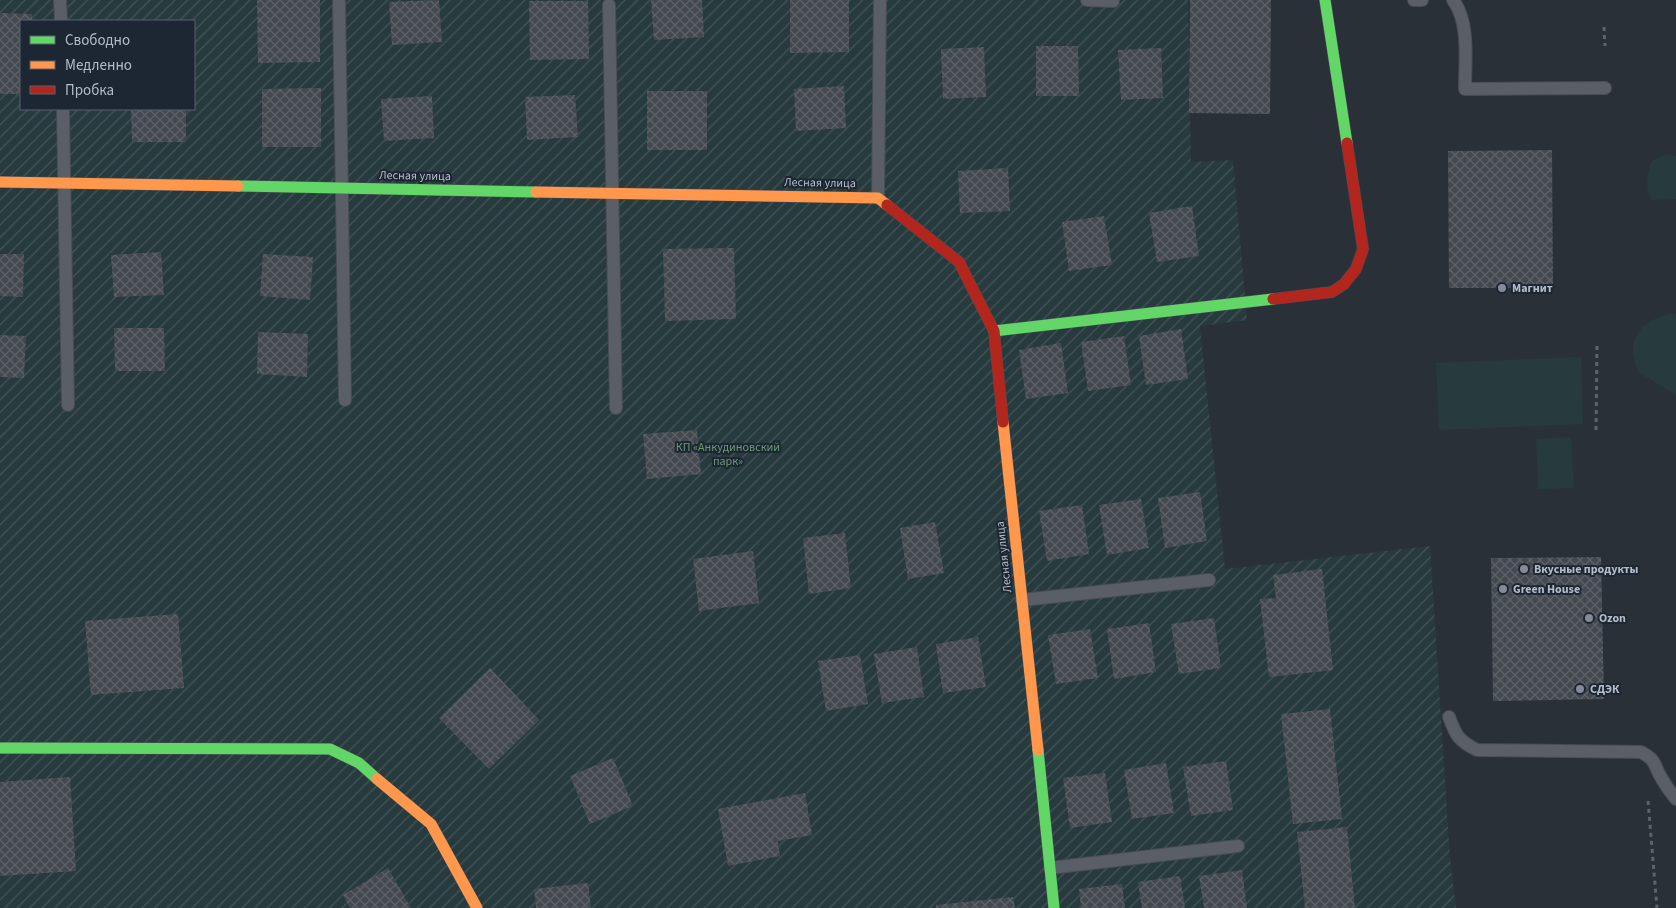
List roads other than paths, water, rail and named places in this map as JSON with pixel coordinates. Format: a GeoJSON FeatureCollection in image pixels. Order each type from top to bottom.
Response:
{"type":"FeatureCollection","features":[{"type":"Feature","properties":{"kind":"street"},"geometry":{"type":"LineString","coordinates":[[994,331],[1332,292],[1344,286],[1359,267],[1364,249],[1325,0]]}},
{"type":"Feature","properties":{"kind":"street","name":"Лесная улица"},"geometry":{"type":"LineString","coordinates":[[0,182],[878,198],[960,262],[994,331],[1054,908]]}},
{"type":"Feature","properties":{"kind":"street"},"geometry":{"type":"LineString","coordinates":[[0,748],[330,749],[359,763],[431,824],[477,908]]}},
{"type":"Feature","properties":{"kind":"lane"},"geometry":{"type":"LineString","coordinates":[[60,0],[61,20]]}},
{"type":"Feature","properties":{"kind":"lane"},"geometry":{"type":"LineString","coordinates":[[878,198],[880,0]]}},
{"type":"Feature","properties":{"kind":"lane"},"geometry":{"type":"LineString","coordinates":[[1087,0],[1113,1]]}},
{"type":"Feature","properties":{"kind":"lane"},"geometry":{"type":"LineString","coordinates":[[1414,0],[1422,0]]}},
{"type":"Feature","properties":{"kind":"lane"},"geometry":{"type":"LineString","coordinates":[[1453,0],[1460,11],[1463,23],[1465,89],[1606,88]]}},
{"type":"Feature","properties":{"kind":"lane"},"geometry":{"type":"LineString","coordinates":[[339,2],[345,400]]}},
{"type":"Feature","properties":{"kind":"lane"},"geometry":{"type":"LineString","coordinates":[[609,5],[616,408]]}},
{"type":"Feature","properties":{"kind":"lane"},"geometry":{"type":"LineString","coordinates":[[63,110],[68,405]]}},
{"type":"Feature","properties":{"kind":"lane"},"geometry":{"type":"LineString","coordinates":[[1022,600],[1208,580]]}},
{"type":"Feature","properties":{"kind":"lane"},"geometry":{"type":"LineString","coordinates":[[1449,717],[1455,734],[1463,742],[1477,750],[1641,752],[1651,757],[1654,761],[1661,779],[1676,799]]}},
{"type":"Feature","properties":{"kind":"lane"},"geometry":{"type":"LineString","coordinates":[[1050,868],[1238,846]]}},
{"type":"Feature","properties":{"kind":"place","name":"Магнит"},"geometry":{"type":"Point","coordinates":[1502,288]}},
{"type":"Feature","properties":{"kind":"place","name":"Вкусные продукты"},"geometry":{"type":"Point","coordinates":[1524,569]}},
{"type":"Feature","properties":{"kind":"place","name":"Green House"},"geometry":{"type":"Point","coordinates":[1503,589]}},
{"type":"Feature","properties":{"kind":"place","name":"Ozon"},"geometry":{"type":"Point","coordinates":[1589,618]}},
{"type":"Feature","properties":{"kind":"place","name":"СДЭК"},"geometry":{"type":"Point","coordinates":[1580,689]}},
{"type":"Feature","properties":{"kind":"park label","name":"КП «Анкудиновский парк»"},"geometry":{"type":"Point","coordinates":[728,454]}}]}
